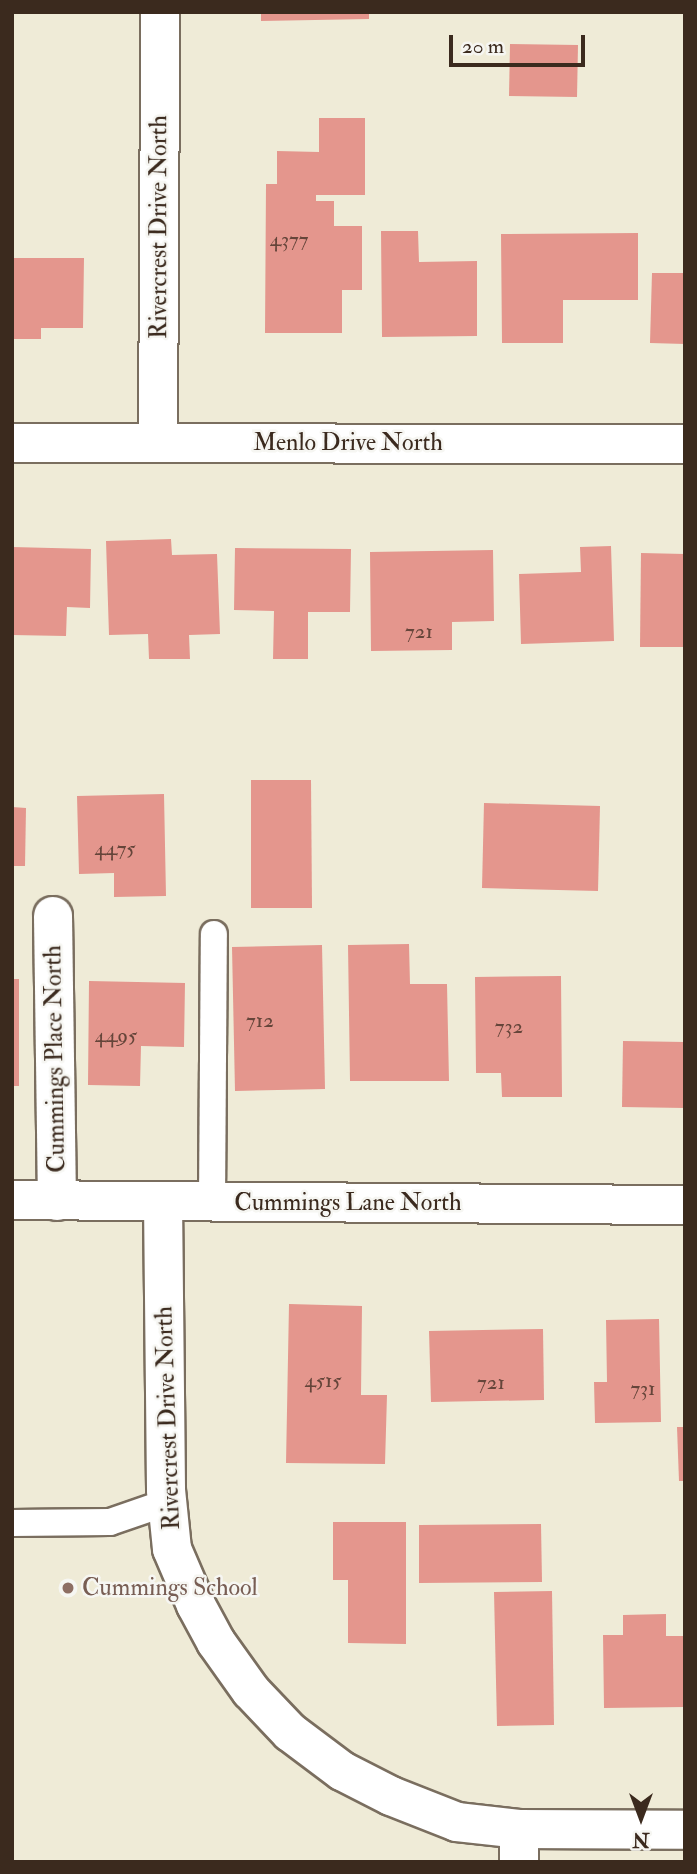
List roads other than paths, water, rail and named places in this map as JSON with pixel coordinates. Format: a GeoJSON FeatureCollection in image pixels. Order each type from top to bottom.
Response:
{"type":"FeatureCollection","features":[{"type":"Feature","properties":{"kind":"street","name":"Rivercrest Drive North"},"geometry":{"type":"LineString","coordinates":[[158,442],[160,12]]}},
{"type":"Feature","properties":{"kind":"street","name":"Menlo Drive North"},"geometry":{"type":"LineString","coordinates":[[12,443],[685,444]]}},
{"type":"Feature","properties":{"kind":"street","name":"Cummings Place North"},"geometry":{"type":"LineString","coordinates":[[53,916],[57,1201]]}},
{"type":"Feature","properties":{"kind":"street","name":"Cummings Lane North"},"geometry":{"type":"LineString","coordinates":[[12,1200],[685,1205]]}},
{"type":"Feature","properties":{"kind":"street","name":"Rivercrest Drive North"},"geometry":{"type":"LineString","coordinates":[[163,1201],[167,1502],[172,1549],[196,1605],[216,1642],[251,1691],[290,1732],[342,1771],[391,1796],[519,1846],[685,1830]]}},
{"type":"Feature","properties":{"kind":"lane"},"geometry":{"type":"LineString","coordinates":[[212,1202],[214,934]]}},
{"type":"Feature","properties":{"kind":"lane"},"geometry":{"type":"LineString","coordinates":[[12,1523],[110,1522],[167,1502]]}},
{"type":"Feature","properties":{"kind":"place","name":"Cummings School"},"geometry":{"type":"Point","coordinates":[68,1588]}}]}
